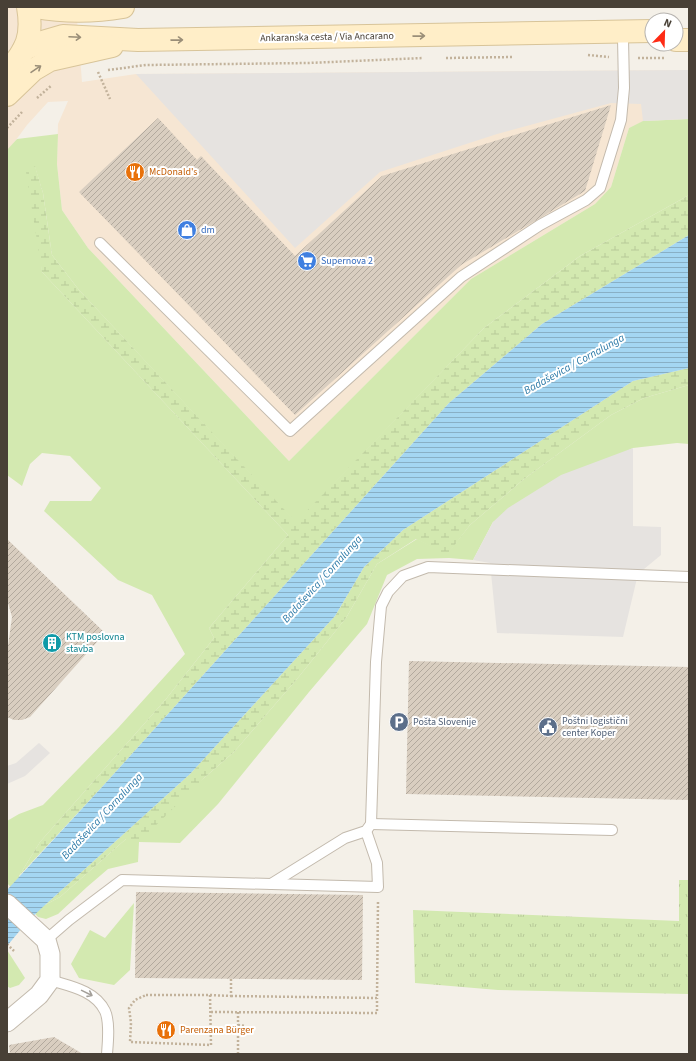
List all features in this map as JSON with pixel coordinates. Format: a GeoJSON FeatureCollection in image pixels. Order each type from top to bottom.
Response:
{"type":"FeatureCollection","features":[{"type":"Feature","properties":{"kind":"street"},"geometry":{"type":"LineString","coordinates":[[7,72],[24,49],[29,36],[31,22],[28,7]]}},
{"type":"Feature","properties":{"kind":"street"},"geometry":{"type":"LineString","coordinates":[[36,7],[63,11],[102,11],[122,7]]}},
{"type":"Feature","properties":{"kind":"street"},"geometry":{"type":"LineString","coordinates":[[516,34],[644,30]]}},
{"type":"Feature","properties":{"kind":"street"},"geometry":{"type":"LineString","coordinates":[[516,34],[623,48],[644,41]]}},
{"type":"Feature","properties":{"kind":"street","name":"Ankaranska cesta / Via Ancarano"},"geometry":{"type":"LineString","coordinates":[[24,49],[63,36],[138,40],[516,34]]}},
{"type":"Feature","properties":{"kind":"street","name":"Ankaranska cesta / Via Ancarano"},"geometry":{"type":"LineString","coordinates":[[7,95],[33,70],[50,60],[138,40]]}},
{"type":"Feature","properties":{"kind":"street"},"geometry":{"type":"LineString","coordinates":[[7,904],[46,940],[50,954],[50,980],[39,995],[7,1022]]}},
{"type":"Feature","properties":{"kind":"lane"},"geometry":{"type":"LineString","coordinates":[[100,243],[290,431],[461,277],[540,225],[586,200],[600,188],[621,120],[624,88],[623,48]]}},
{"type":"Feature","properties":{"kind":"lane"},"geometry":{"type":"LineString","coordinates":[[46,940],[69,920],[122,880],[378,887],[377,864],[368,828],[376,662],[381,606],[388,592],[403,576],[428,567],[689,577]]}},
{"type":"Feature","properties":{"kind":"lane"},"geometry":{"type":"LineString","coordinates":[[270,884],[345,838],[368,828],[612,830]]}},
{"type":"Feature","properties":{"kind":"lane"},"geometry":{"type":"LineString","coordinates":[[50,980],[77,988],[95,997],[106,1011],[108,1054]]}},
{"type":"Feature","properties":{"kind":"path"},"geometry":{"type":"LineString","coordinates":[[582,55],[623,48],[644,48]]}},
{"type":"Feature","properties":{"kind":"path"},"geometry":{"type":"LineString","coordinates":[[445,58],[517,56]]}},
{"type":"Feature","properties":{"kind":"path"},"geometry":{"type":"LineString","coordinates":[[106,71],[146,65],[424,58]]}},
{"type":"Feature","properties":{"kind":"path"},"geometry":{"type":"LineString","coordinates":[[92,73],[98,72],[110,98]]}},
{"type":"Feature","properties":{"kind":"path"},"geometry":{"type":"LineString","coordinates":[[34,101],[51,86],[58,82]]}},
{"type":"Feature","properties":{"kind":"path"},"geometry":{"type":"LineString","coordinates":[[7,128],[25,110]]}},
{"type":"Feature","properties":{"kind":"path"},"geometry":{"type":"LineString","coordinates":[[211,1012],[377,1013],[378,887]]}},
{"type":"Feature","properties":{"kind":"path"},"geometry":{"type":"LineString","coordinates":[[7,944],[14,951]]}},
{"type":"Feature","properties":{"kind":"path"},"geometry":{"type":"LineString","coordinates":[[231,979],[231,996]]}},
{"type":"Feature","properties":{"kind":"path"},"geometry":{"type":"LineString","coordinates":[[210,995],[211,1045],[130,1042],[131,1023],[129,1008],[136,1000],[146,995],[210,995],[377,998]]}},
{"type":"Feature","properties":{"kind":"path"},"geometry":{"type":"LineString","coordinates":[[238,1012],[238,1054]]}},
{"type":"Feature","properties":{"kind":"path"},"geometry":{"type":"LineString","coordinates":[[238,1025],[245,1026]]}},
{"type":"Feature","properties":{"kind":"shaded area"},"geometry":{"type":"Polygon","coordinates":[[[7,7],[76,7],[82,82],[136,74],[689,70],[689,119],[644,121],[629,128],[611,187],[595,204],[471,279],[289,461],[88,248],[62,210],[57,164],[58,124],[68,101],[48,102],[7,150],[7,7]]]}},
{"type":"Feature","properties":{"kind":"shaded area","name":"Supernova 2"},"geometry":{"type":"Polygon","coordinates":[[[689,70],[689,119],[643,121],[641,104],[611,103],[497,134],[380,172],[295,248],[136,74],[689,70]]]}},
{"type":"Feature","properties":{"kind":"shaded area"},"geometry":{"type":"Polygon","coordinates":[[[633,448],[633,526],[661,527],[661,555],[638,574],[623,637],[497,633],[490,563],[473,560],[493,522],[508,508],[561,475],[633,448]]]}},
{"type":"Feature","properties":{"kind":"shaded area"},"geometry":{"type":"Polygon","coordinates":[[[39,743],[50,753],[25,776],[7,784],[7,766],[16,763],[39,743]]]}},
{"type":"Feature","properties":{"kind":"green space"},"geometry":{"type":"Polygon","coordinates":[[[689,119],[689,195],[580,256],[484,328],[296,523],[79,290],[52,255],[43,193],[35,167],[42,272],[288,535],[209,628],[214,638],[166,699],[40,842],[19,876],[45,905],[60,897],[126,839],[204,778],[234,752],[297,679],[346,618],[377,564],[417,539],[447,554],[470,525],[524,479],[611,415],[644,398],[689,385],[689,444],[677,443],[633,448],[493,522],[473,560],[449,558],[417,559],[387,575],[367,624],[309,692],[218,804],[180,843],[139,842],[138,862],[108,869],[58,914],[46,919],[38,917],[7,883],[7,821],[19,814],[43,805],[118,728],[185,654],[152,595],[118,580],[44,511],[50,501],[91,501],[101,488],[70,456],[42,453],[30,464],[22,486],[7,475],[7,150],[17,139],[58,134],[57,164],[62,210],[88,248],[289,461],[471,279],[595,204],[611,187],[629,128],[643,121],[689,119]]]}},
{"type":"Feature","properties":{"kind":"green space"},"geometry":{"type":"Polygon","coordinates":[[[35,166],[43,193],[52,255],[79,290],[296,522],[484,328],[580,256],[689,195],[689,235],[542,324],[449,403],[102,787],[19,876],[40,842],[166,699],[214,638],[209,628],[288,535],[42,272],[26,172],[35,166]]]}},
{"type":"Feature","properties":{"kind":"green space"},"geometry":{"type":"Polygon","coordinates":[[[689,368],[689,385],[644,398],[611,415],[524,479],[470,525],[447,555],[416,539],[377,564],[346,618],[297,679],[234,752],[204,778],[139,842],[126,839],[60,897],[45,905],[190,774],[335,616],[364,567],[403,530],[633,381],[689,368]]]}},
{"type":"Feature","properties":{"kind":"green space"},"geometry":{"type":"Polygon","coordinates":[[[679,880],[689,880],[689,994],[498,990],[415,983],[413,910],[679,921],[679,880]]]}},
{"type":"Feature","properties":{"kind":"green space"},"geometry":{"type":"Polygon","coordinates":[[[134,903],[130,970],[114,985],[79,978],[71,964],[90,930],[105,938],[134,903]]]}},
{"type":"Feature","properties":{"kind":"green space"},"geometry":{"type":"Polygon","coordinates":[[[7,950],[25,978],[19,985],[10,988],[7,986],[7,950]]]}},
{"type":"Feature","properties":{"kind":"water","name":"Badaševica / Cornalunga"},"geometry":{"type":"Polygon","coordinates":[[[689,235],[689,368],[633,381],[403,530],[364,567],[335,616],[190,774],[45,905],[27,922],[7,946],[7,890],[449,403],[542,324],[689,235]]]}},
{"type":"Feature","properties":{"kind":"building","name":"Supernova 2"},"geometry":{"type":"Polygon","coordinates":[[[611,105],[585,191],[461,265],[295,415],[79,192],[158,118],[197,160],[201,156],[295,256],[382,176],[611,105]]]}},
{"type":"Feature","properties":{"kind":"building","name":"KTM poslovna stavba"},"geometry":{"type":"Polygon","coordinates":[[[7,539],[105,633],[30,717],[22,720],[14,720],[7,717],[7,653],[12,617],[7,599],[7,539]]]}},
{"type":"Feature","properties":{"kind":"building","name":"Poštni logistični center Koper"},"geometry":{"type":"Polygon","coordinates":[[[409,661],[689,667],[689,800],[406,794],[409,661]]]}},
{"type":"Feature","properties":{"kind":"building"},"geometry":{"type":"Polygon","coordinates":[[[136,892],[363,895],[362,980],[135,978],[136,892]]]}},
{"type":"Feature","properties":{"kind":"building"},"geometry":{"type":"Polygon","coordinates":[[[54,1037],[83,1054],[10,1054],[9,1045],[54,1037]]]}},
{"type":"Feature","properties":{"kind":"place","name":"McDonald's"},"geometry":{"type":"Point","coordinates":[135,172]}},
{"type":"Feature","properties":{"kind":"place","name":"dm"},"geometry":{"type":"Point","coordinates":[187,230]}},
{"type":"Feature","properties":{"kind":"place","name":"Supernova 2"},"geometry":{"type":"Point","coordinates":[307,261]}},
{"type":"Feature","properties":{"kind":"place","name":"KTM poslovna stavba"},"geometry":{"type":"Point","coordinates":[52,643]}},
{"type":"Feature","properties":{"kind":"place","name":"Pošta Slovenije"},"geometry":{"type":"Point","coordinates":[399,722]}},
{"type":"Feature","properties":{"kind":"place","name":"Poštni logistični center Koper"},"geometry":{"type":"Point","coordinates":[548,727]}},
{"type":"Feature","properties":{"kind":"place","name":"Parenzana Bürger"},"geometry":{"type":"Point","coordinates":[166,1030]}}]}
